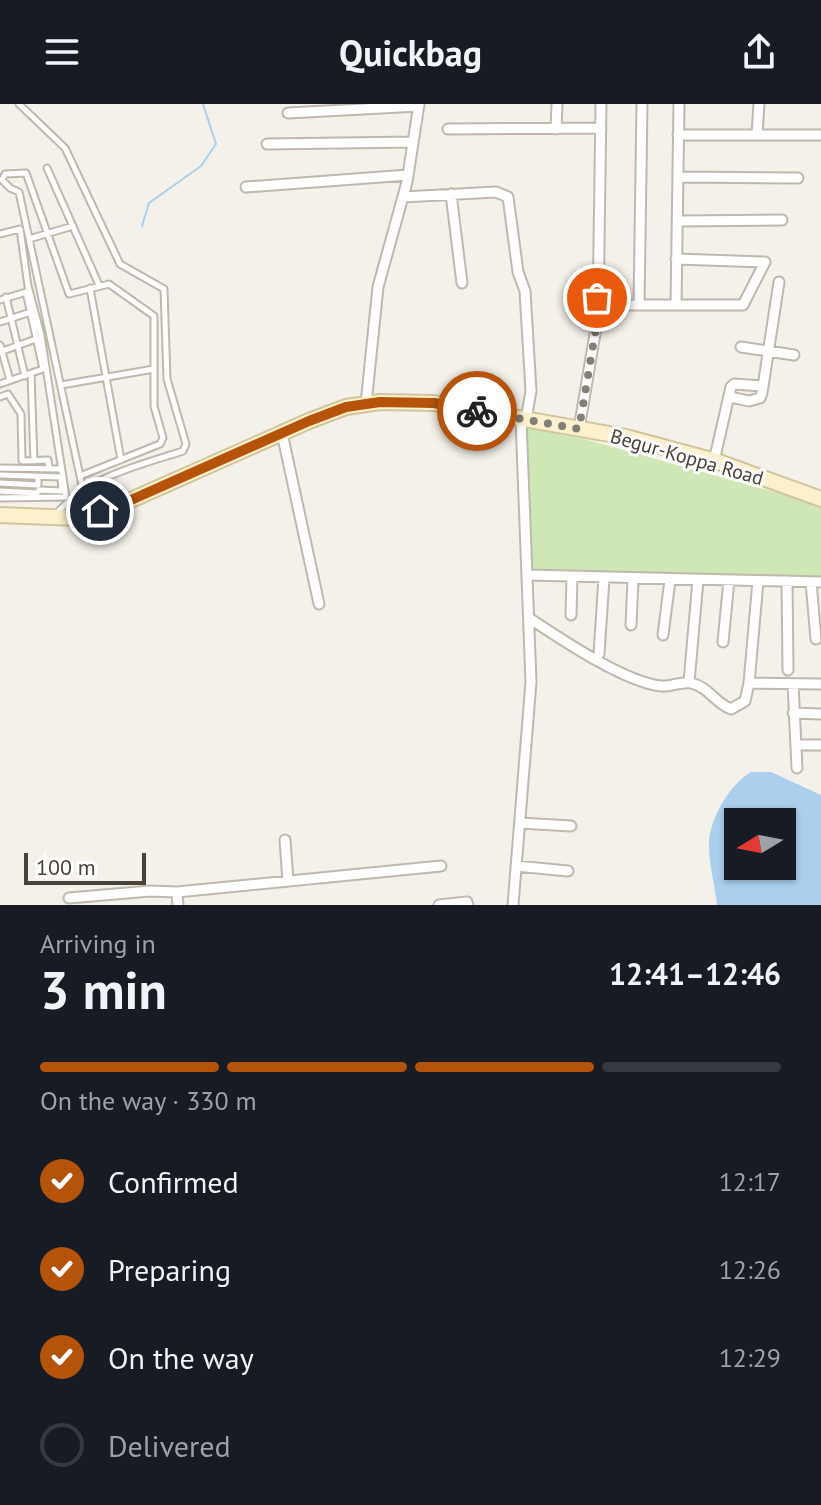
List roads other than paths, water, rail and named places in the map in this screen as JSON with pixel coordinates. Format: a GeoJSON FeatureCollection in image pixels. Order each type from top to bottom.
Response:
{"type":"FeatureCollection","features":[{"type":"Feature","properties":{"kind":"main road","name":"Begur-Koppa Road"},"geometry":{"type":"LineString","coordinates":[[0,515],[77,518],[122,504],[346,407],[366,404],[434,403],[626,437],[714,461],[821,499]]}},
{"type":"Feature","properties":{"kind":"street"},"geometry":{"type":"LineString","coordinates":[[556,129],[557,104]]}},
{"type":"Feature","properties":{"kind":"street"},"geometry":{"type":"LineString","coordinates":[[579,429],[598,316],[601,104]]}},
{"type":"Feature","properties":{"kind":"street"},"geometry":{"type":"LineString","coordinates":[[639,305],[642,104]]}},
{"type":"Feature","properties":{"kind":"street"},"geometry":{"type":"LineString","coordinates":[[676,305],[679,104]]}},
{"type":"Feature","properties":{"kind":"street"},"geometry":{"type":"LineString","coordinates":[[757,134],[759,104]]}},
{"type":"Feature","properties":{"kind":"street"},"geometry":{"type":"LineString","coordinates":[[288,113],[419,105],[408,175],[378,287],[366,404]]}},
{"type":"Feature","properties":{"kind":"street"},"geometry":{"type":"LineString","coordinates":[[448,129],[601,128]]}},
{"type":"Feature","properties":{"kind":"street"},"geometry":{"type":"LineString","coordinates":[[678,135],[821,135]]}},
{"type":"Feature","properties":{"kind":"street"},"geometry":{"type":"LineString","coordinates":[[267,144],[413,142]]}},
{"type":"Feature","properties":{"kind":"street"},"geometry":{"type":"LineString","coordinates":[[246,187],[408,175]]}},
{"type":"Feature","properties":{"kind":"street"},"geometry":{"type":"LineString","coordinates":[[678,177],[798,178]]}},
{"type":"Feature","properties":{"kind":"street"},"geometry":{"type":"LineString","coordinates":[[403,197],[496,192],[508,197],[518,272],[525,291],[531,391],[524,419],[531,682],[513,905]]}},
{"type":"Feature","properties":{"kind":"street"},"geometry":{"type":"LineString","coordinates":[[451,194],[462,283]]}},
{"type":"Feature","properties":{"kind":"street"},"geometry":{"type":"LineString","coordinates":[[677,221],[782,220]]}},
{"type":"Feature","properties":{"kind":"street"},"geometry":{"type":"LineString","coordinates":[[598,316],[604,307],[743,305],[765,262],[676,259]]}},
{"type":"Feature","properties":{"kind":"street"},"geometry":{"type":"LineString","coordinates":[[730,397],[760,398],[779,282]]}},
{"type":"Feature","properties":{"kind":"street"},"geometry":{"type":"LineString","coordinates":[[741,347],[794,355]]}},
{"type":"Feature","properties":{"kind":"street"},"geometry":{"type":"LineString","coordinates":[[714,461],[734,384],[763,386]]}},
{"type":"Feature","properties":{"kind":"street"},"geometry":{"type":"LineString","coordinates":[[282,433],[319,604]]}},
{"type":"Feature","properties":{"kind":"street"},"geometry":{"type":"LineString","coordinates":[[528,575],[816,582],[816,639]]}},
{"type":"Feature","properties":{"kind":"street"},"geometry":{"type":"LineString","coordinates":[[571,615],[572,577]]}},
{"type":"Feature","properties":{"kind":"street"},"geometry":{"type":"LineString","coordinates":[[599,654],[604,578]]}},
{"type":"Feature","properties":{"kind":"street"},"geometry":{"type":"LineString","coordinates":[[631,625],[633,579]]}},
{"type":"Feature","properties":{"kind":"street"},"geometry":{"type":"LineString","coordinates":[[663,635],[670,580]]}},
{"type":"Feature","properties":{"kind":"street"},"geometry":{"type":"LineString","coordinates":[[689,682],[698,580]]}},
{"type":"Feature","properties":{"kind":"street"},"geometry":{"type":"LineString","coordinates":[[723,642],[729,580]]}},
{"type":"Feature","properties":{"kind":"street"},"geometry":{"type":"LineString","coordinates":[[529,618],[585,654],[635,677],[661,686],[689,682],[706,688],[720,705],[731,709],[745,701],[749,683],[758,581]]}},
{"type":"Feature","properties":{"kind":"street"},"geometry":{"type":"LineString","coordinates":[[787,581],[788,670]]}},
{"type":"Feature","properties":{"kind":"street"},"geometry":{"type":"LineString","coordinates":[[749,683],[821,684]]}},
{"type":"Feature","properties":{"kind":"street"},"geometry":{"type":"LineString","coordinates":[[793,684],[797,768]]}},
{"type":"Feature","properties":{"kind":"street"},"geometry":{"type":"LineString","coordinates":[[793,713],[821,714]]}},
{"type":"Feature","properties":{"kind":"street"},"geometry":{"type":"LineString","coordinates":[[796,745],[821,745]]}},
{"type":"Feature","properties":{"kind":"street"},"geometry":{"type":"LineString","coordinates":[[520,823],[571,826]]}},
{"type":"Feature","properties":{"kind":"street"},"geometry":{"type":"LineString","coordinates":[[285,840],[288,881]]}},
{"type":"Feature","properties":{"kind":"street"},"geometry":{"type":"LineString","coordinates":[[69,898],[150,891],[177,892],[441,866]]}},
{"type":"Feature","properties":{"kind":"street"},"geometry":{"type":"LineString","coordinates":[[516,866],[568,871]]}},
{"type":"Feature","properties":{"kind":"street"},"geometry":{"type":"LineString","coordinates":[[177,892],[178,905]]}},
{"type":"Feature","properties":{"kind":"street"},"geometry":{"type":"LineString","coordinates":[[439,905],[467,902],[468,905]]}},
{"type":"Feature","properties":{"kind":"lane"},"geometry":{"type":"LineString","coordinates":[[19,104],[65,148],[120,264],[164,289],[167,379],[186,444],[183,451],[99,478],[68,500],[54,517]]}},
{"type":"Feature","properties":{"kind":"lane"},"geometry":{"type":"LineString","coordinates":[[47,168],[99,285]]}},
{"type":"Feature","properties":{"kind":"lane"},"geometry":{"type":"LineString","coordinates":[[80,476],[160,444],[163,438],[154,406],[154,316],[109,284],[69,294],[26,173],[5,174],[4,184],[19,192],[83,490]]}},
{"type":"Feature","properties":{"kind":"lane"},"geometry":{"type":"LineString","coordinates":[[29,239],[73,226]]}},
{"type":"Feature","properties":{"kind":"lane"},"geometry":{"type":"LineString","coordinates":[[0,234],[20,229],[28,286],[41,335],[66,497]]}},
{"type":"Feature","properties":{"kind":"lane"},"geometry":{"type":"LineString","coordinates":[[90,288],[121,460]]}},
{"type":"Feature","properties":{"kind":"lane"},"geometry":{"type":"LineString","coordinates":[[0,384],[28,375],[43,369],[26,292],[3,298],[28,375],[34,461]]}},
{"type":"Feature","properties":{"kind":"lane"},"geometry":{"type":"LineString","coordinates":[[0,322],[31,312]]}},
{"type":"Feature","properties":{"kind":"lane"},"geometry":{"type":"LineString","coordinates":[[10,380],[1,349],[36,339]]}},
{"type":"Feature","properties":{"kind":"lane"},"geometry":{"type":"LineString","coordinates":[[61,385],[154,369]]}},
{"type":"Feature","properties":{"kind":"lane"},"geometry":{"type":"LineString","coordinates":[[0,397],[8,394],[21,414],[22,461],[48,460],[49,469]]}},
{"type":"Feature","properties":{"kind":"lane"},"geometry":{"type":"LineString","coordinates":[[3,475],[61,477],[62,491],[2,491],[3,468],[61,469]]}},
{"type":"Feature","properties":{"kind":"lane"},"geometry":{"type":"LineString","coordinates":[[3,483],[38,485],[38,477]]}},
{"type":"Feature","properties":{"kind":"lane"},"geometry":{"type":"LineString","coordinates":[[0,498],[75,497]]}},
{"type":"Feature","properties":{"kind":"water"},"geometry":{"type":"Polygon","coordinates":[[[751,772],[771,772],[821,795],[821,905],[717,905],[709,841],[713,822],[736,784],[751,772]]]}},
{"type":"Feature","properties":{"kind":"waterway"},"geometry":{"type":"LineString","coordinates":[[142,226],[149,203],[201,166],[216,144],[203,104]]}}]}
